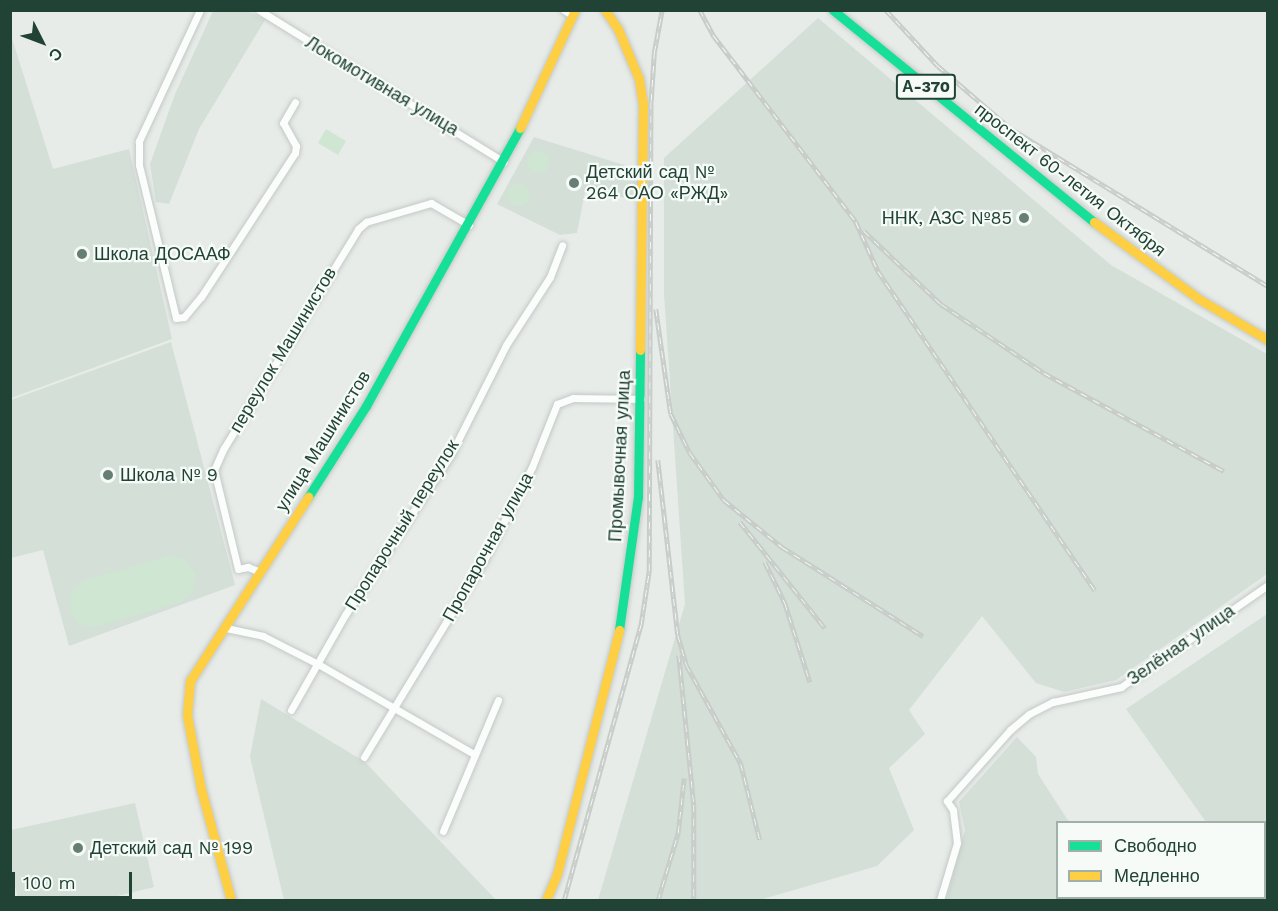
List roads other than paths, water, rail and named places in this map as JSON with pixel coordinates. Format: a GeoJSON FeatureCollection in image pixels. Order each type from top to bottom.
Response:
{"type":"FeatureCollection","features":[{"type":"Feature","properties":{"kind":"main road","name":"Промывочная улица"},"geometry":{"type":"LineString","coordinates":[[546,900],[557,874],[622,618],[637,507],[641,399],[643,103],[639,79],[618,29],[605,10]]}},
{"type":"Feature","properties":{"kind":"main road","name":"проспект 60-летия Октября"},"geometry":{"type":"LineString","coordinates":[[833,10],[1115,239],[1199,299],[1268,340]]}},
{"type":"Feature","properties":{"kind":"main road","name":"улица Машинистов"},"geometry":{"type":"LineString","coordinates":[[231,900],[201,789],[188,715],[190,681],[366,406],[469,225],[504,162],[570,12]]}},
{"type":"Feature","properties":{"kind":"street"},"geometry":{"type":"LineString","coordinates":[[200,10],[139,141],[139,165],[172,315],[184,317],[201,297],[295,153],[296,146],[283,123],[295,102]]}},
{"type":"Feature","properties":{"kind":"street","name":"Локомотивная улица"},"geometry":{"type":"LineString","coordinates":[[259,10],[504,162]]}},
{"type":"Feature","properties":{"kind":"street","name":"переулок Машинистов"},"geometry":{"type":"LineString","coordinates":[[260,572],[248,567],[238,569],[214,470],[224,448],[358,229],[366,222],[431,203],[469,225]]}},
{"type":"Feature","properties":{"kind":"street","name":"Пропарочный переулок"},"geometry":{"type":"LineString","coordinates":[[291,710],[345,615],[450,456],[506,345],[550,277],[562,245]]}},
{"type":"Feature","properties":{"kind":"street","name":"Пропарочная улица"},"geometry":{"type":"LineString","coordinates":[[364,757],[485,558],[532,468],[557,404],[573,398],[641,399]]}},
{"type":"Feature","properties":{"kind":"street","name":"Зелёная улица"},"geometry":{"type":"LineString","coordinates":[[940,900],[957,843],[953,810],[947,801],[1010,730],[1029,714],[1053,702],[1121,687],[1268,585]]}},
{"type":"Feature","properties":{"kind":"street"},"geometry":{"type":"LineString","coordinates":[[226,628],[263,636],[395,706],[474,754]]}},
{"type":"Feature","properties":{"kind":"street"},"geometry":{"type":"LineString","coordinates":[[443,831],[498,700]]}},
{"type":"Feature","properties":{"kind":"railway"},"geometry":{"type":"LineString","coordinates":[[564,900],[641,624],[649,571],[651,101],[654,53],[662,10]]}},
{"type":"Feature","properties":{"kind":"railway"},"geometry":{"type":"LineString","coordinates":[[700,10],[714,36],[856,222],[878,271],[1095,590]]}},
{"type":"Feature","properties":{"kind":"railway"},"geometry":{"type":"LineString","coordinates":[[886,10],[938,66],[1010,128],[1268,286]]}},
{"type":"Feature","properties":{"kind":"railway"},"geometry":{"type":"LineString","coordinates":[[864,231],[941,304],[1044,373],[1224,471]]}},
{"type":"Feature","properties":{"kind":"railway"},"geometry":{"type":"LineString","coordinates":[[656,309],[671,414],[690,453],[724,500],[782,547],[923,636]]}},
{"type":"Feature","properties":{"kind":"railway"},"geometry":{"type":"LineString","coordinates":[[658,460],[678,635],[687,666],[741,764],[760,840]]}},
{"type":"Feature","properties":{"kind":"railway"},"geometry":{"type":"LineString","coordinates":[[740,522],[825,628]]}},
{"type":"Feature","properties":{"kind":"railway"},"geometry":{"type":"LineString","coordinates":[[765,562],[785,603],[810,682]]}},
{"type":"Feature","properties":{"kind":"railway"},"geometry":{"type":"LineString","coordinates":[[679,655],[694,805],[694,900]]}},
{"type":"Feature","properties":{"kind":"railway"},"geometry":{"type":"LineString","coordinates":[[658,900],[678,833],[684,778]]}},
{"type":"Feature","properties":{"kind":"place","name":"Детский сад № 264 ОАО «РЖД»"},"geometry":{"type":"Point","coordinates":[574,183]}},
{"type":"Feature","properties":{"kind":"place","name":"ННК, АЗС №85"},"geometry":{"type":"Point","coordinates":[1024,218]}},
{"type":"Feature","properties":{"kind":"place","name":"Школа ДОСААФ"},"geometry":{"type":"Point","coordinates":[82,254]}},
{"type":"Feature","properties":{"kind":"place","name":"Школа № 9"},"geometry":{"type":"Point","coordinates":[108,475]}},
{"type":"Feature","properties":{"kind":"place","name":"Детский сад № 199"},"geometry":{"type":"Point","coordinates":[78,848]}}]}
